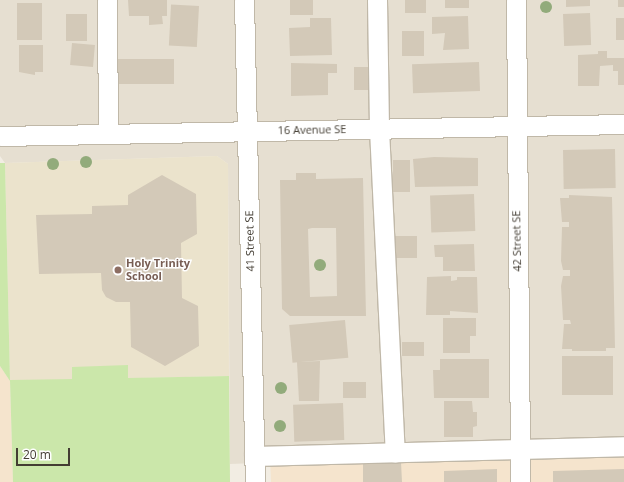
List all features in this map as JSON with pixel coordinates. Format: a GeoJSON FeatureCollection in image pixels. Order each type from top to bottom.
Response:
{"type":"FeatureCollection","features":[{"type":"Feature","properties":{"kind":"street"},"geometry":{"type":"LineString","coordinates":[[107,0],[108,134]]}},
{"type":"Feature","properties":{"kind":"street","name":"41 Street SE"},"geometry":{"type":"LineString","coordinates":[[244,0],[255,482]]}},
{"type":"Feature","properties":{"kind":"street"},"geometry":{"type":"LineString","coordinates":[[377,0],[379,129],[395,453]]}},
{"type":"Feature","properties":{"kind":"street","name":"42 Street SE"},"geometry":{"type":"LineString","coordinates":[[516,0],[519,126],[516,195],[520,482]]}},
{"type":"Feature","properties":{"kind":"street","name":"16 Avenue SE"},"geometry":{"type":"LineString","coordinates":[[0,136],[624,124]]}},
{"type":"Feature","properties":{"kind":"street"},"geometry":{"type":"LineString","coordinates":[[254,456],[624,446]]}},
{"type":"Feature","properties":{"kind":"shaded area"},"geometry":{"type":"Polygon","coordinates":[[[0,0],[624,0],[624,450],[230,464],[228,164],[217,156],[5,163],[0,156],[0,0]]]}},
{"type":"Feature","properties":{"kind":"shaded area","name":"Holy Trinity School"},"geometry":{"type":"Polygon","coordinates":[[[217,156],[228,164],[229,376],[10,381],[5,163],[217,156]]]}},
{"type":"Feature","properties":{"kind":"shaded area"},"geometry":{"type":"Polygon","coordinates":[[[0,366],[10,381],[13,482],[0,482],[0,366]]]}},
{"type":"Feature","properties":{"kind":"shaded area"},"geometry":{"type":"Polygon","coordinates":[[[624,450],[624,482],[271,482],[270,457],[624,450]]]}},
{"type":"Feature","properties":{"kind":"green space"},"geometry":{"type":"Polygon","coordinates":[[[0,163],[5,163],[10,380],[72,379],[72,367],[128,365],[128,378],[229,376],[230,482],[13,482],[10,381],[0,366],[0,163]]]}},
{"type":"Feature","properties":{"kind":"building"},"geometry":{"type":"Polygon","coordinates":[[[128,0],[167,0],[167,16],[162,16],[163,24],[149,25],[149,16],[129,16],[128,0]]]}},
{"type":"Feature","properties":{"kind":"building"},"geometry":{"type":"Polygon","coordinates":[[[290,0],[313,0],[313,15],[290,15],[290,0]]]}},
{"type":"Feature","properties":{"kind":"building"},"geometry":{"type":"Polygon","coordinates":[[[405,0],[426,0],[426,13],[405,13],[405,0]]]}},
{"type":"Feature","properties":{"kind":"building"},"geometry":{"type":"Polygon","coordinates":[[[445,0],[469,0],[469,8],[445,8],[445,0]]]}},
{"type":"Feature","properties":{"kind":"building"},"geometry":{"type":"Polygon","coordinates":[[[566,0],[590,0],[590,6],[566,7],[566,0]]]}},
{"type":"Feature","properties":{"kind":"building"},"geometry":{"type":"Polygon","coordinates":[[[618,0],[624,0],[624,7],[618,7],[618,0]]]}},
{"type":"Feature","properties":{"kind":"building"},"geometry":{"type":"Polygon","coordinates":[[[17,3],[42,3],[42,40],[17,40],[17,3]]]}},
{"type":"Feature","properties":{"kind":"building"},"geometry":{"type":"Polygon","coordinates":[[[171,5],[199,6],[197,47],[169,45],[171,5]]]}},
{"type":"Feature","properties":{"kind":"building"},"geometry":{"type":"Polygon","coordinates":[[[590,13],[591,45],[564,46],[563,14],[590,13]]]}},
{"type":"Feature","properties":{"kind":"building"},"geometry":{"type":"Polygon","coordinates":[[[66,14],[87,14],[87,41],[66,41],[66,14]]]}},
{"type":"Feature","properties":{"kind":"building"},"geometry":{"type":"Polygon","coordinates":[[[468,16],[469,49],[443,50],[445,33],[432,34],[432,17],[468,16]]]}},
{"type":"Feature","properties":{"kind":"building"},"geometry":{"type":"Polygon","coordinates":[[[310,18],[331,18],[332,55],[290,56],[289,28],[310,27],[310,18]]]}},
{"type":"Feature","properties":{"kind":"building"},"geometry":{"type":"Polygon","coordinates":[[[616,18],[624,18],[624,40],[616,40],[616,18]]]}},
{"type":"Feature","properties":{"kind":"building"},"geometry":{"type":"Polygon","coordinates":[[[402,31],[424,31],[424,56],[402,56],[402,31]]]}},
{"type":"Feature","properties":{"kind":"building"},"geometry":{"type":"Polygon","coordinates":[[[72,43],[95,45],[93,67],[70,65],[72,43]]]}},
{"type":"Feature","properties":{"kind":"building"},"geometry":{"type":"Polygon","coordinates":[[[19,45],[43,45],[43,72],[35,72],[35,75],[19,72],[19,45]]]}},
{"type":"Feature","properties":{"kind":"building"},"geometry":{"type":"Polygon","coordinates":[[[598,51],[607,51],[607,58],[624,58],[624,85],[618,85],[618,71],[613,71],[613,65],[600,66],[599,86],[578,86],[578,55],[598,54],[598,51]]]}},
{"type":"Feature","properties":{"kind":"building"},"geometry":{"type":"Polygon","coordinates":[[[114,59],[174,59],[174,84],[114,84],[114,59]]]}},
{"type":"Feature","properties":{"kind":"building"},"geometry":{"type":"Polygon","coordinates":[[[479,62],[480,91],[413,93],[412,64],[479,62]]]}},
{"type":"Feature","properties":{"kind":"building"},"geometry":{"type":"Polygon","coordinates":[[[291,63],[337,64],[337,73],[328,73],[328,95],[291,96],[291,63]]]}},
{"type":"Feature","properties":{"kind":"building"},"geometry":{"type":"Polygon","coordinates":[[[354,67],[373,67],[373,90],[354,90],[354,67]]]}},
{"type":"Feature","properties":{"kind":"building"},"geometry":{"type":"Polygon","coordinates":[[[615,149],[616,188],[564,189],[563,150],[615,149]]]}},
{"type":"Feature","properties":{"kind":"building"},"geometry":{"type":"Polygon","coordinates":[[[434,157],[478,158],[478,186],[415,187],[413,159],[434,157]]]}},
{"type":"Feature","properties":{"kind":"building"},"geometry":{"type":"Polygon","coordinates":[[[393,160],[410,160],[410,192],[393,192],[393,160]]]}},
{"type":"Feature","properties":{"kind":"building"},"geometry":{"type":"Polygon","coordinates":[[[296,173],[316,173],[316,179],[363,178],[366,316],[290,316],[282,309],[280,180],[296,180],[296,173]],[[336,228],[308,229],[310,297],[337,296],[336,228]]]}},
{"type":"Feature","properties":{"kind":"building"},"geometry":{"type":"Polygon","coordinates":[[[162,175],[196,194],[197,234],[181,243],[182,298],[198,306],[199,346],[165,366],[131,347],[130,302],[116,302],[106,297],[102,290],[101,273],[39,274],[36,215],[92,214],[92,206],[128,205],[128,195],[162,175]]]}},
{"type":"Feature","properties":{"kind":"building"},"geometry":{"type":"Polygon","coordinates":[[[474,194],[475,231],[431,233],[430,196],[474,194]]]}},
{"type":"Feature","properties":{"kind":"building"},"geometry":{"type":"Polygon","coordinates":[[[569,195],[612,197],[615,348],[606,348],[606,351],[572,351],[572,349],[562,349],[564,324],[571,324],[570,320],[563,320],[561,286],[563,276],[570,276],[570,270],[563,270],[561,261],[562,227],[569,227],[569,222],[562,222],[560,198],[569,198],[569,195]]]}},
{"type":"Feature","properties":{"kind":"building"},"geometry":{"type":"Polygon","coordinates":[[[395,236],[417,236],[417,258],[395,258],[395,236]]]}},
{"type":"Feature","properties":{"kind":"building"},"geometry":{"type":"Polygon","coordinates":[[[474,244],[475,271],[443,271],[443,257],[435,257],[434,245],[474,244]]]}},
{"type":"Feature","properties":{"kind":"building"},"geometry":{"type":"Polygon","coordinates":[[[451,276],[451,281],[457,280],[457,277],[477,277],[478,313],[450,311],[450,315],[426,315],[427,277],[451,276]]]}},
{"type":"Feature","properties":{"kind":"building"},"geometry":{"type":"Polygon","coordinates":[[[443,318],[476,318],[476,336],[470,336],[470,353],[443,353],[443,318]]]}},
{"type":"Feature","properties":{"kind":"building"},"geometry":{"type":"Polygon","coordinates":[[[345,320],[348,358],[293,363],[289,325],[345,320]]]}},
{"type":"Feature","properties":{"kind":"building"},"geometry":{"type":"Polygon","coordinates":[[[402,342],[424,342],[424,356],[402,356],[402,342]]]}},
{"type":"Feature","properties":{"kind":"building"},"geometry":{"type":"Polygon","coordinates":[[[562,356],[613,356],[613,395],[562,395],[562,356]]]}},
{"type":"Feature","properties":{"kind":"building"},"geometry":{"type":"Polygon","coordinates":[[[440,359],[489,359],[489,398],[434,398],[433,370],[440,370],[440,359]]]}},
{"type":"Feature","properties":{"kind":"building"},"geometry":{"type":"Polygon","coordinates":[[[320,361],[319,401],[299,401],[297,362],[320,361]]]}},
{"type":"Feature","properties":{"kind":"building"},"geometry":{"type":"Polygon","coordinates":[[[343,382],[366,382],[366,398],[343,398],[343,382]]]}},
{"type":"Feature","properties":{"kind":"building"},"geometry":{"type":"Polygon","coordinates":[[[444,401],[472,401],[473,412],[477,412],[477,426],[473,427],[473,437],[444,437],[444,401]]]}},
{"type":"Feature","properties":{"kind":"building"},"geometry":{"type":"Polygon","coordinates":[[[343,403],[344,440],[294,442],[293,405],[343,403]]]}},
{"type":"Feature","properties":{"kind":"building"},"geometry":{"type":"Polygon","coordinates":[[[388,458],[388,463],[401,462],[402,482],[363,482],[363,459],[388,458]]]}},
{"type":"Feature","properties":{"kind":"building"},"geometry":{"type":"Polygon","coordinates":[[[497,469],[497,482],[444,482],[444,471],[497,469]]]}},
{"type":"Feature","properties":{"kind":"building"},"geometry":{"type":"Polygon","coordinates":[[[624,469],[624,482],[553,482],[553,471],[624,469]]]}},
{"type":"Feature","properties":{"kind":"place","name":"Holy Trinity School"},"geometry":{"type":"Point","coordinates":[118,270]}}]}
